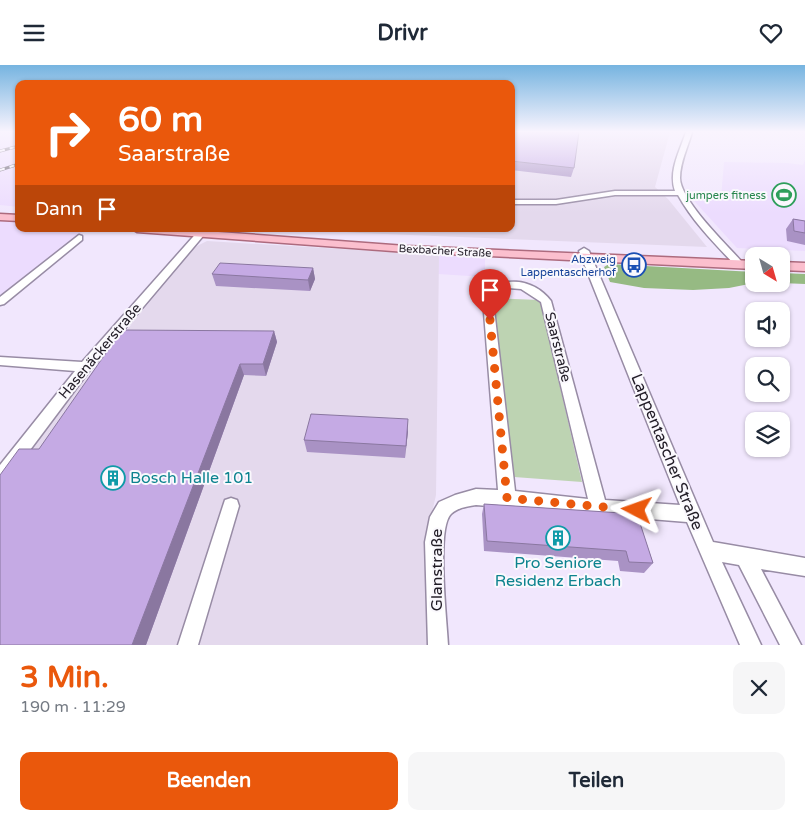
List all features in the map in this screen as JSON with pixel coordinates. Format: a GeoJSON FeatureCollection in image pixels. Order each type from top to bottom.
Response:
{"type":"FeatureCollection","features":[{"type":"Feature","properties":{"kind":"main road"},"geometry":{"type":"LineString","coordinates":[[0,210],[15,212]]}},
{"type":"Feature","properties":{"kind":"main road"},"geometry":{"type":"LineString","coordinates":[[0,217],[15,218]]}},
{"type":"Feature","properties":{"kind":"main road","name":"Bexbacher Straße"},"geometry":{"type":"LineString","coordinates":[[215,232],[406,249],[745,259]]}},
{"type":"Feature","properties":{"kind":"main road","name":"Bexbacher Straße"},"geometry":{"type":"LineString","coordinates":[[736,260],[745,262]]}},
{"type":"Feature","properties":{"kind":"main road"},"geometry":{"type":"LineString","coordinates":[[790,263],[805,260]]}},
{"type":"Feature","properties":{"kind":"main road"},"geometry":{"type":"LineString","coordinates":[[790,265],[805,267]]}},
{"type":"Feature","properties":{"kind":"street"},"geometry":{"type":"LineString","coordinates":[[681,159],[676,175],[679,193],[736,260]]}},
{"type":"Feature","properties":{"kind":"street"},"geometry":{"type":"LineString","coordinates":[[515,202],[556,201],[615,193],[679,193]]}},
{"type":"Feature","properties":{"kind":"street","name":"Hasenäckerstraße"},"geometry":{"type":"LineString","coordinates":[[0,477],[85,367],[203,232]]}},
{"type":"Feature","properties":{"kind":"street"},"geometry":{"type":"LineString","coordinates":[[0,302],[79,237]]}},
{"type":"Feature","properties":{"kind":"street","name":"Lappentascher Straße"},"geometry":{"type":"LineString","coordinates":[[586,254],[707,550],[751,645]]}},
{"type":"Feature","properties":{"kind":"street","name":"Saarstraße"},"geometry":{"type":"LineString","coordinates":[[507,498],[488,301],[492,292],[498,288],[519,286],[533,289],[546,301],[599,508]]}},
{"type":"Feature","properties":{"kind":"street"},"geometry":{"type":"LineString","coordinates":[[0,361],[85,367]]}},
{"type":"Feature","properties":{"kind":"street","name":"Glanstraße"},"geometry":{"type":"LineString","coordinates":[[438,645],[434,542],[436,523],[445,508],[460,500],[476,497],[507,498],[599,508],[692,514]]}},
{"type":"Feature","properties":{"kind":"street"},"geometry":{"type":"LineString","coordinates":[[188,645],[231,507]]}},
{"type":"Feature","properties":{"kind":"street"},"geometry":{"type":"LineString","coordinates":[[707,550],[805,567]]}},
{"type":"Feature","properties":{"kind":"street"},"geometry":{"type":"LineString","coordinates":[[744,556],[791,645]]}},
{"type":"Feature","properties":{"kind":"shaded area"},"geometry":{"type":"Polygon","coordinates":[[[0,159],[15,159],[15,207],[0,205],[0,159]]]}},
{"type":"Feature","properties":{"kind":"shaded area"},"geometry":{"type":"Polygon","coordinates":[[[515,159],[663,159],[655,187],[668,199],[707,247],[346,232],[515,232],[515,159]]]}},
{"type":"Feature","properties":{"kind":"shaded area"},"geometry":{"type":"Polygon","coordinates":[[[805,160],[805,251],[790,250],[790,247],[737,248],[686,192],[721,198],[724,162],[803,165],[805,160]]]}},
{"type":"Feature","properties":{"kind":"shaded area"},"geometry":{"type":"Polygon","coordinates":[[[0,221],[15,223],[15,232],[82,232],[0,297],[0,221]]]}},
{"type":"Feature","properties":{"kind":"shaded area"},"geometry":{"type":"Polygon","coordinates":[[[207,241],[439,255],[436,495],[429,526],[430,645],[0,645],[0,491],[50,423],[195,247],[207,241]]]}},
{"type":"Feature","properties":{"kind":"shaded area"},"geometry":{"type":"Polygon","coordinates":[[[439,255],[485,257],[485,277],[438,274],[439,255]]]}},
{"type":"Feature","properties":{"kind":"green space"},"geometry":{"type":"Polygon","coordinates":[[[609,264],[745,272],[745,285],[729,288],[693,290],[644,288],[610,282],[604,267],[609,264]]]}},
{"type":"Feature","properties":{"kind":"green space"},"geometry":{"type":"Polygon","coordinates":[[[790,273],[805,274],[805,284],[790,283],[790,273]]]}},
{"type":"Feature","properties":{"kind":"green space"},"geometry":{"type":"Polygon","coordinates":[[[493,298],[540,300],[582,482],[514,477],[493,298]]]}},
{"type":"Feature","properties":{"kind":"building"},"geometry":{"type":"Polygon","coordinates":[[[515,159],[575,159],[574,168],[515,161],[515,159]]]}},
{"type":"Feature","properties":{"kind":"building"},"geometry":{"type":"Polygon","coordinates":[[[793,219],[805,221],[805,233],[794,231],[793,219]]]}},
{"type":"Feature","properties":{"kind":"building"},"geometry":{"type":"Polygon","coordinates":[[[220,263],[313,268],[308,280],[212,274],[220,263]]]}},
{"type":"Feature","properties":{"kind":"building","name":"Bosch Halle 101"},"geometry":{"type":"Polygon","coordinates":[[[122,330],[274,331],[263,364],[240,364],[132,645],[0,645],[0,475],[19,449],[39,449],[122,330]]]}},
{"type":"Feature","properties":{"kind":"building"},"geometry":{"type":"Polygon","coordinates":[[[311,414],[408,419],[406,446],[304,440],[311,414]]]}},
{"type":"Feature","properties":{"kind":"building","name":"Pro Seniore Residenz Erbach"},"geometry":{"type":"Polygon","coordinates":[[[484,504],[637,514],[653,563],[629,562],[626,551],[487,541],[484,504]]]}},
{"type":"Feature","properties":{"kind":"railway"},"geometry":{"type":"LineString","coordinates":[[0,170],[15,165]]}},
{"type":"Feature","properties":{"kind":"place","name":"jumpers fitness"},"geometry":{"type":"Point","coordinates":[784,195]}},
{"type":"Feature","properties":{"kind":"place","name":"Abzweig Lappentascherhof"},"geometry":{"type":"Point","coordinates":[634,265]}},
{"type":"Feature","properties":{"kind":"place","name":"Bosch Halle 101"},"geometry":{"type":"Point","coordinates":[113,478]}},
{"type":"Feature","properties":{"kind":"place","name":"Pro Seniore Residenz Erbach"},"geometry":{"type":"Point","coordinates":[558,538]}},
{"type":"Feature","properties":{"kind":"route"},"geometry":{"type":"LineString","coordinates":[[490,320],[507,498],[599,508],[637,510]]}}]}
